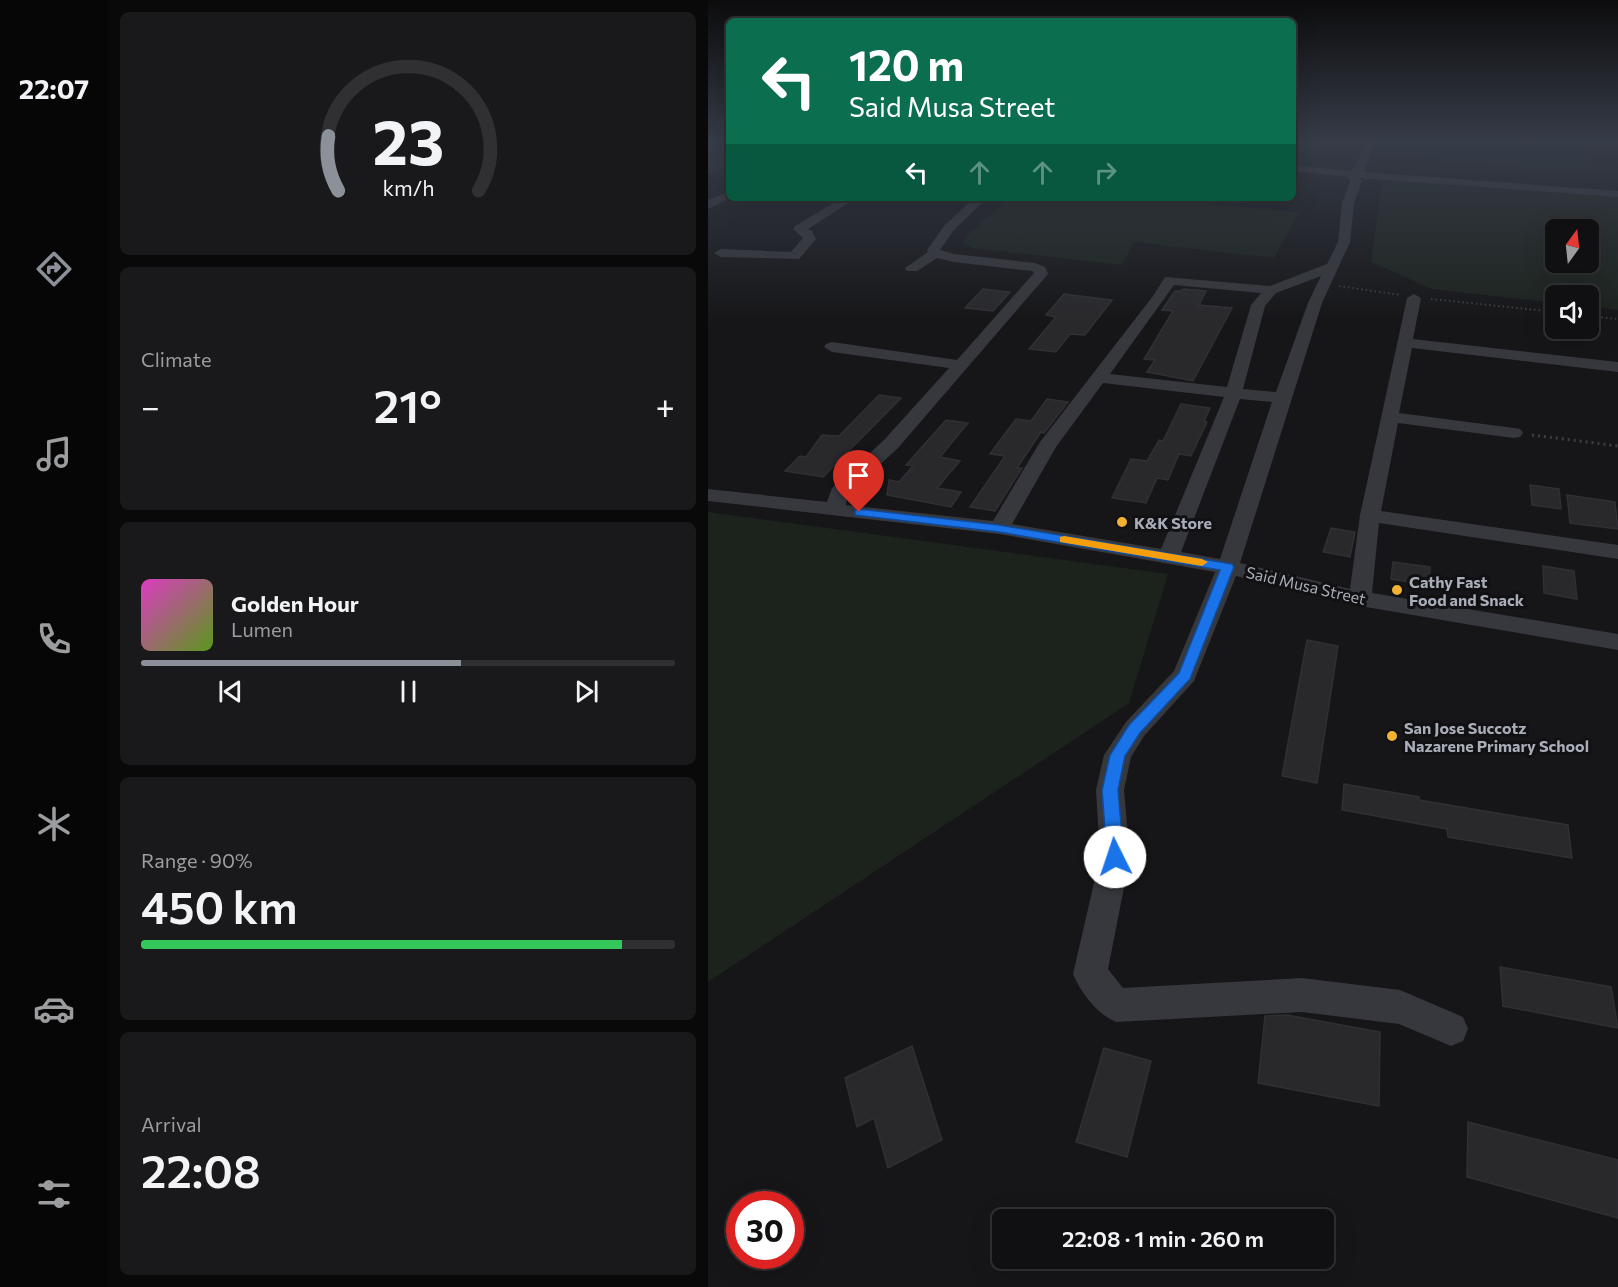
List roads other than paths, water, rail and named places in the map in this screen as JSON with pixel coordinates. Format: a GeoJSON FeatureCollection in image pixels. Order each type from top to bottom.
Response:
{"type":"FeatureCollection","features":[{"type":"Feature","properties":{"kind":"street"},"geometry":{"type":"LineString","coordinates":[[721,253],[794,256],[810,239],[808,234],[799,229],[843,202]]}},
{"type":"Feature","properties":{"kind":"street"},"geometry":{"type":"LineString","coordinates":[[935,253],[933,250],[937,243],[956,220],[976,202]]}},
{"type":"Feature","properties":{"kind":"street"},"geometry":{"type":"LineString","coordinates":[[1348,202],[1344,242],[1315,303],[1228,567],[1185,675],[1135,729],[1118,755],[1110,790],[1115,857],[1089,974],[1116,1005],[1302,995],[1401,1007],[1451,1029]]}},
{"type":"Feature","properties":{"kind":"street"},"geometry":{"type":"LineString","coordinates":[[835,510],[839,492],[891,444],[959,365],[1040,278],[1041,270],[954,258],[935,253],[912,268]]}},
{"type":"Feature","properties":{"kind":"street"},"geometry":{"type":"LineString","coordinates":[[999,528],[1047,446],[1160,298],[1170,280],[1271,290],[1334,266]]}},
{"type":"Feature","properties":{"kind":"street"},"geometry":{"type":"LineString","coordinates":[[1168,557],[1233,395],[1258,305],[1271,290]]}},
{"type":"Feature","properties":{"kind":"street"},"geometry":{"type":"LineString","coordinates":[[1360,599],[1370,515],[1414,298]]}},
{"type":"Feature","properties":{"kind":"street"},"geometry":{"type":"LineString","coordinates":[[1406,343],[1618,367]]}},
{"type":"Feature","properties":{"kind":"street"},"geometry":{"type":"LineString","coordinates":[[832,347],[959,365]]}},
{"type":"Feature","properties":{"kind":"street"},"geometry":{"type":"LineString","coordinates":[[1099,378],[1233,395],[1282,398]]}},
{"type":"Feature","properties":{"kind":"street"},"geometry":{"type":"LineString","coordinates":[[1390,417],[1514,433]]}},
{"type":"Feature","properties":{"kind":"street","name":"Said Musa Street"},"geometry":{"type":"LineString","coordinates":[[708,495],[999,528],[1228,567],[1360,599],[1618,642]]}},
{"type":"Feature","properties":{"kind":"street"},"geometry":{"type":"LineString","coordinates":[[1370,515],[1618,552]]}},
{"type":"Feature","properties":{"kind":"place","name":"K&K Store"},"geometry":{"type":"Point","coordinates":[1122,522]}},
{"type":"Feature","properties":{"kind":"place","name":"Cathy Fast Food and Snack"},"geometry":{"type":"Point","coordinates":[1397,590]}},
{"type":"Feature","properties":{"kind":"place","name":"San Jose Succotz Nazarene Primary School"},"geometry":{"type":"Point","coordinates":[1392,736]}}]}
